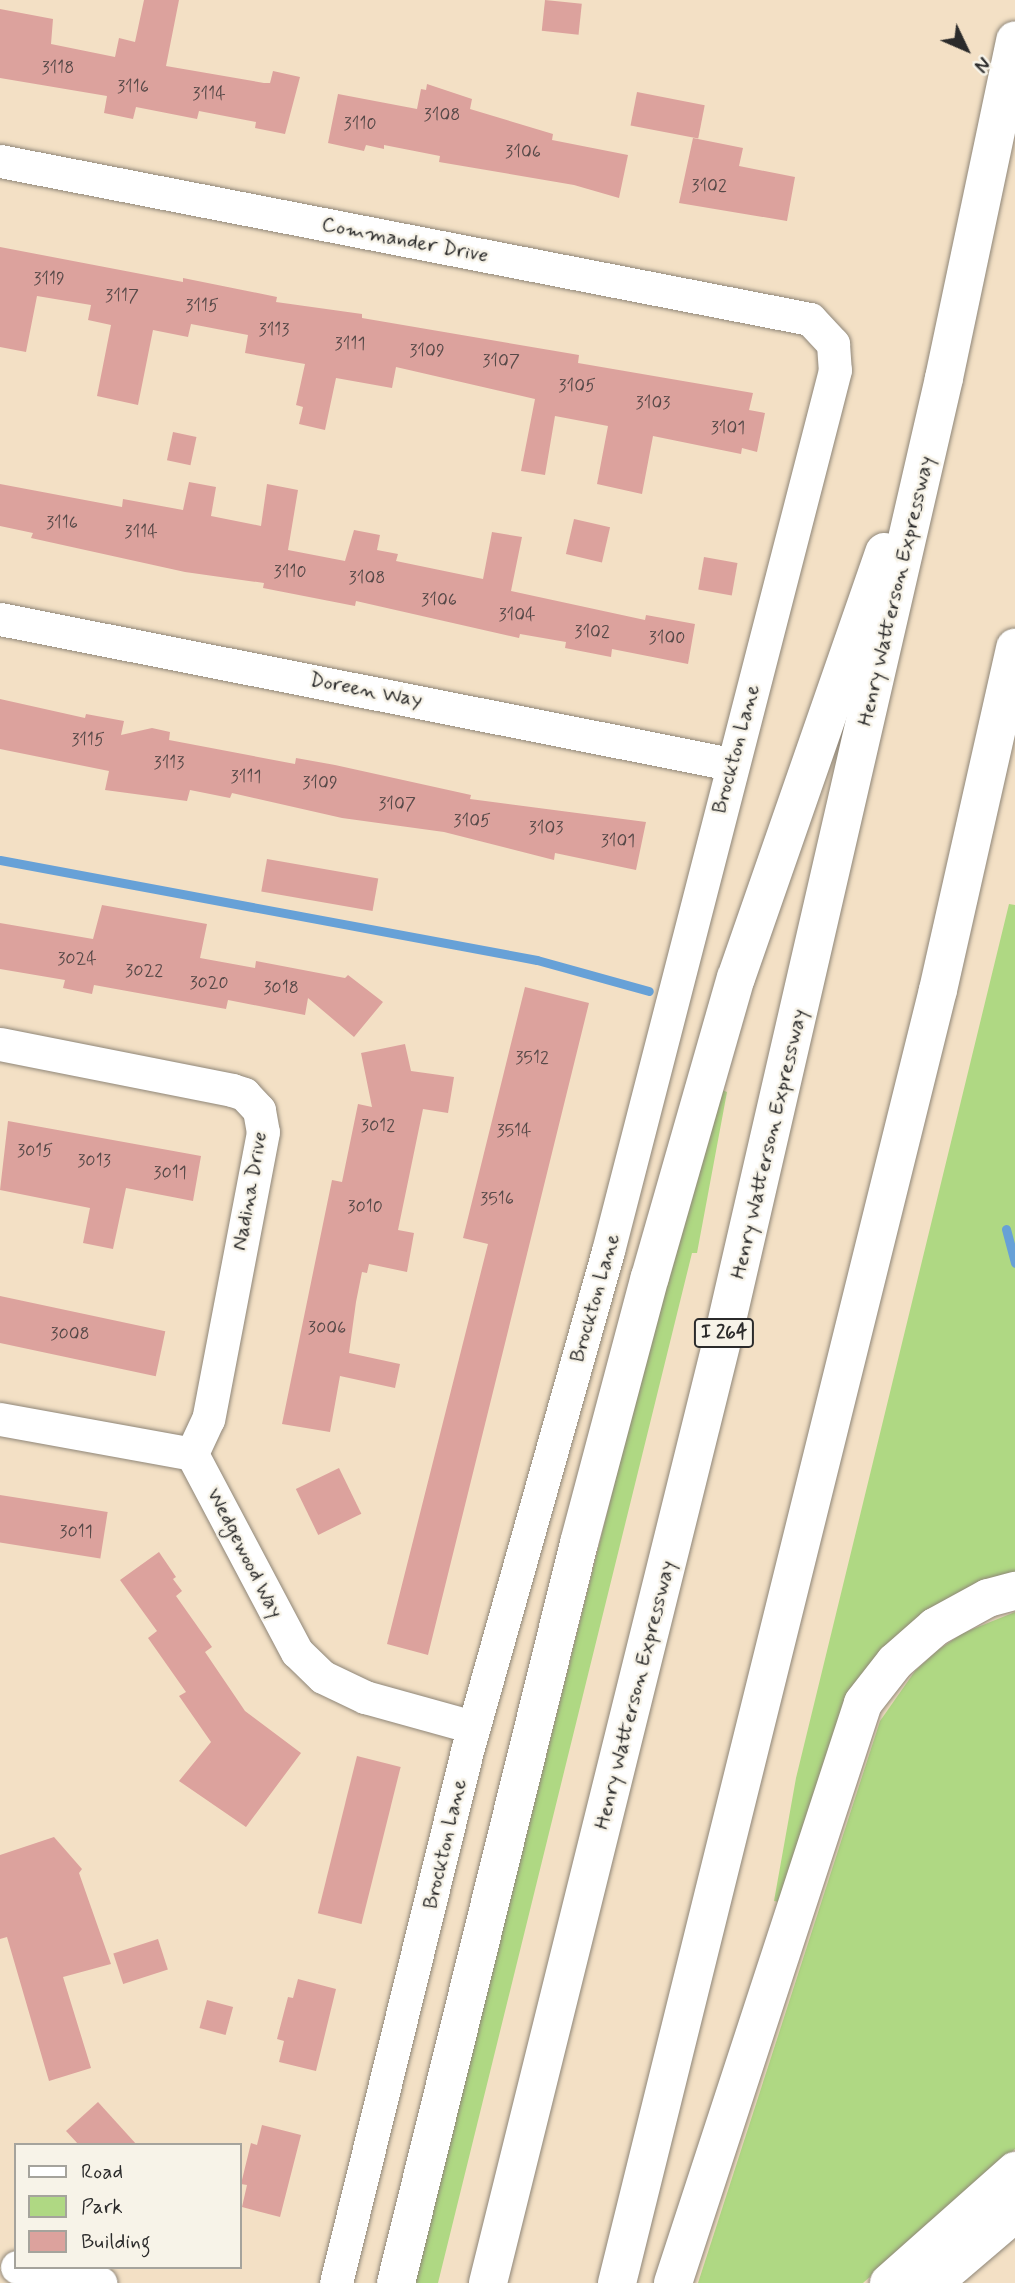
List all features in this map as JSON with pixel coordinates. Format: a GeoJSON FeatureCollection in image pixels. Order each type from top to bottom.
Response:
{"type":"FeatureCollection","features":[{"type":"Feature","properties":{"kind":"main road","name":"Henry Watterson Expressway"},"geometry":{"type":"LineString","coordinates":[[488,2283],[725,1329],[944,378],[1015,40]]}},
{"type":"Feature","properties":{"kind":"main road"},"geometry":{"type":"LineString","coordinates":[[396,2283],[579,1543],[732,991],[944,378]]}},
{"type":"Feature","properties":{"kind":"main road"},"geometry":{"type":"LineString","coordinates":[[617,2283],[928,1030],[1015,648]]}},
{"type":"Feature","properties":{"kind":"main road"},"geometry":{"type":"LineString","coordinates":[[673,2283],[863,1703],[895,1662],[935,1627],[988,1598],[1015,1591]]}},
{"type":"Feature","properties":{"kind":"main road"},"geometry":{"type":"LineString","coordinates":[[889,2283],[1015,2171]]}},
{"type":"Feature","properties":{"kind":"main road"},"geometry":{"type":"LineString","coordinates":[[933,2283],[1015,2213]]}},
{"type":"Feature","properties":{"kind":"street","name":"Commander Drive"},"geometry":{"type":"LineString","coordinates":[[0,161],[810,319]]}},
{"type":"Feature","properties":{"kind":"street","name":"Brockton Lane"},"geometry":{"type":"LineString","coordinates":[[336,2283],[473,1727],[608,1251],[731,764],[835,370],[834,344],[810,319]]}},
{"type":"Feature","properties":{"kind":"street","name":"Doreen Way"},"geometry":{"type":"LineString","coordinates":[[0,619],[731,764]]}},
{"type":"Feature","properties":{"kind":"street","name":"Nadina Drive"},"geometry":{"type":"LineString","coordinates":[[0,1044],[232,1090],[244,1094],[259,1110],[263,1132],[213,1391],[192,1454]]}},
{"type":"Feature","properties":{"kind":"street"},"geometry":{"type":"LineString","coordinates":[[0,1419],[192,1454]]}},
{"type":"Feature","properties":{"kind":"street","name":"Wedgewood Way"},"geometry":{"type":"LineString","coordinates":[[192,1454],[297,1652],[323,1677],[365,1698],[473,1727]]}},
{"type":"Feature","properties":{"kind":"street"},"geometry":{"type":"LineString","coordinates":[[27,2269],[100,2283]]}},
{"type":"Feature","properties":{"kind":"green space"},"geometry":{"type":"Polygon","coordinates":[[[1009,904],[1015,905],[1015,1576],[927,1613],[780,1902],[774,1901],[796,1778],[1009,904]]]}},
{"type":"Feature","properties":{"kind":"green space"},"geometry":{"type":"Polygon","coordinates":[[[722,1090],[727,1092],[697,1253],[692,1253],[438,2283],[414,2283],[657,1314],[722,1090]]]}},
{"type":"Feature","properties":{"kind":"green space"},"geometry":{"type":"Polygon","coordinates":[[[1015,1612],[1015,2149],[863,2283],[698,2283],[880,1721],[915,1671],[938,1650],[963,1633],[1015,1612]]]}},
{"type":"Feature","properties":{"kind":"building"},"geometry":{"type":"Polygon","coordinates":[[[144,0],[179,0],[166,66],[264,83],[270,83],[273,71],[300,77],[285,134],[255,128],[256,122],[199,111],[197,119],[136,107],[133,119],[104,113],[107,96],[0,78],[0,9],[53,19],[51,44],[115,57],[119,38],[135,42],[144,0]]]}},
{"type":"Feature","properties":{"kind":"building"},"geometry":{"type":"Polygon","coordinates":[[[545,0],[582,4],[579,35],[542,31],[545,0]]]}},
{"type":"Feature","properties":{"kind":"building"},"geometry":{"type":"Polygon","coordinates":[[[427,84],[472,99],[470,109],[553,134],[552,140],[628,155],[619,198],[574,185],[439,162],[440,156],[384,145],[384,149],[366,145],[364,151],[328,143],[338,94],[417,109],[421,89],[426,90],[427,84]]]}},
{"type":"Feature","properties":{"kind":"building"},"geometry":{"type":"Polygon","coordinates":[[[637,92],[705,105],[698,139],[631,125],[637,92]]]}},
{"type":"Feature","properties":{"kind":"building"},"geometry":{"type":"Polygon","coordinates":[[[693,138],[743,148],[739,166],[795,177],[787,221],[679,203],[693,138]]]}},
{"type":"Feature","properties":{"kind":"building"},"geometry":{"type":"Polygon","coordinates":[[[0,247],[183,282],[183,278],[277,297],[276,302],[362,314],[362,318],[579,355],[578,363],[753,393],[749,410],[765,413],[757,452],[742,448],[741,454],[653,436],[642,494],[597,484],[608,426],[555,416],[545,475],[521,471],[535,399],[396,367],[392,388],[336,378],[325,430],[299,424],[303,407],[296,405],[305,364],[245,353],[248,335],[191,324],[188,337],[153,330],[138,405],[97,396],[111,325],[88,320],[91,305],[37,296],[26,352],[0,347],[0,247]]]}},
{"type":"Feature","properties":{"kind":"building"},"geometry":{"type":"Polygon","coordinates":[[[173,432],[196,437],[190,465],[167,460],[173,432]]]}},
{"type":"Feature","properties":{"kind":"building"},"geometry":{"type":"Polygon","coordinates":[[[189,482],[216,487],[211,516],[261,526],[267,484],[298,490],[288,550],[345,561],[354,530],[380,535],[377,550],[398,554],[396,561],[483,579],[492,532],[522,537],[511,591],[645,620],[646,615],[695,624],[688,664],[612,649],[611,657],[565,648],[566,642],[520,634],[519,638],[356,601],[355,606],[263,588],[264,583],[185,572],[31,538],[33,533],[0,526],[0,484],[122,507],[123,499],[183,510],[189,482]]]}},
{"type":"Feature","properties":{"kind":"building"},"geometry":{"type":"Polygon","coordinates":[[[574,519],[610,527],[602,562],[566,554],[574,519]]]}},
{"type":"Feature","properties":{"kind":"building"},"geometry":{"type":"Polygon","coordinates":[[[704,557],[737,563],[732,595],[698,589],[704,557]]]}},
{"type":"Feature","properties":{"kind":"building"},"geometry":{"type":"Polygon","coordinates":[[[0,699],[85,718],[86,714],[124,721],[121,735],[152,728],[170,732],[169,740],[295,764],[296,758],[335,765],[471,795],[470,799],[646,822],[636,870],[555,853],[554,860],[444,832],[342,818],[232,793],[230,798],[190,790],[187,801],[105,790],[109,771],[0,749],[0,699]]]}},
{"type":"Feature","properties":{"kind":"building"},"geometry":{"type":"Polygon","coordinates":[[[267,859],[378,879],[373,911],[261,891],[267,859]]]}},
{"type":"Feature","properties":{"kind":"building"},"geometry":{"type":"Polygon","coordinates":[[[102,905],[207,924],[200,958],[255,968],[256,961],[345,978],[348,975],[383,1002],[354,1037],[308,998],[305,1015],[228,1000],[226,1009],[94,985],[92,994],[63,988],[65,980],[0,969],[0,923],[93,939],[102,905]]]}},
{"type":"Feature","properties":{"kind":"building"},"geometry":{"type":"Polygon","coordinates":[[[525,987],[589,1003],[428,1655],[387,1644],[488,1244],[463,1238],[525,987]]]}},
{"type":"Feature","properties":{"kind":"building"},"geometry":{"type":"Polygon","coordinates":[[[405,1044],[411,1071],[454,1077],[448,1113],[423,1109],[398,1230],[414,1233],[407,1272],[369,1264],[367,1273],[362,1272],[356,1302],[349,1353],[400,1364],[395,1388],[340,1376],[330,1432],[282,1424],[332,1180],[342,1182],[358,1104],[372,1107],[361,1053],[405,1044]]]}},
{"type":"Feature","properties":{"kind":"building"},"geometry":{"type":"Polygon","coordinates":[[[8,1121],[201,1156],[193,1201],[126,1188],[113,1249],[83,1243],[90,1208],[0,1190],[8,1121]]]}},
{"type":"Feature","properties":{"kind":"building"},"geometry":{"type":"Polygon","coordinates":[[[0,1296],[165,1331],[156,1376],[0,1343],[0,1296]]]}},
{"type":"Feature","properties":{"kind":"building"},"geometry":{"type":"Polygon","coordinates":[[[339,1468],[361,1514],[318,1535],[296,1489],[339,1468]]]}},
{"type":"Feature","properties":{"kind":"building"},"geometry":{"type":"Polygon","coordinates":[[[0,1495],[108,1512],[100,1558],[0,1543],[0,1495]]]}},
{"type":"Feature","properties":{"kind":"building"},"geometry":{"type":"Polygon","coordinates":[[[159,1552],[182,1591],[176,1596],[212,1647],[205,1652],[245,1711],[301,1753],[246,1827],[179,1781],[211,1742],[179,1696],[186,1692],[148,1638],[157,1631],[120,1580],[159,1552]]]}},
{"type":"Feature","properties":{"kind":"building"},"geometry":{"type":"Polygon","coordinates":[[[357,1756],[401,1767],[361,1924],[318,1913],[357,1756]]]}},
{"type":"Feature","properties":{"kind":"building"},"geometry":{"type":"Polygon","coordinates":[[[54,1837],[82,1869],[79,1873],[111,1964],[63,1977],[91,2068],[49,2081],[7,1937],[0,1939],[0,1855],[54,1837]]]}},
{"type":"Feature","properties":{"kind":"building"},"geometry":{"type":"Polygon","coordinates":[[[158,1939],[168,1969],[123,1984],[113,1954],[158,1939]]]}},
{"type":"Feature","properties":{"kind":"building"},"geometry":{"type":"Polygon","coordinates":[[[298,1979],[336,1989],[316,2071],[279,2062],[284,2041],[277,2039],[288,1997],[293,1998],[298,1979]]]}},
{"type":"Feature","properties":{"kind":"building"},"geometry":{"type":"Polygon","coordinates":[[[207,2000],[233,2007],[226,2035],[199,2028],[207,2000]]]}},
{"type":"Feature","properties":{"kind":"building"},"geometry":{"type":"Polygon","coordinates":[[[98,2102],[135,2143],[77,2143],[66,2131],[98,2102]]]}},
{"type":"Feature","properties":{"kind":"building"},"geometry":{"type":"Polygon","coordinates":[[[262,2125],[301,2135],[280,2217],[242,2207],[247,2185],[242,2184],[242,2180],[251,2143],[257,2145],[262,2125]]]}},
{"type":"Feature","properties":{"kind":"waterway"},"geometry":{"type":"LineString","coordinates":[[0,860],[537,960],[649,991]]}},
{"type":"Feature","properties":{"kind":"waterway"},"geometry":{"type":"LineString","coordinates":[[1006,1229],[1015,1263]]}}]}
